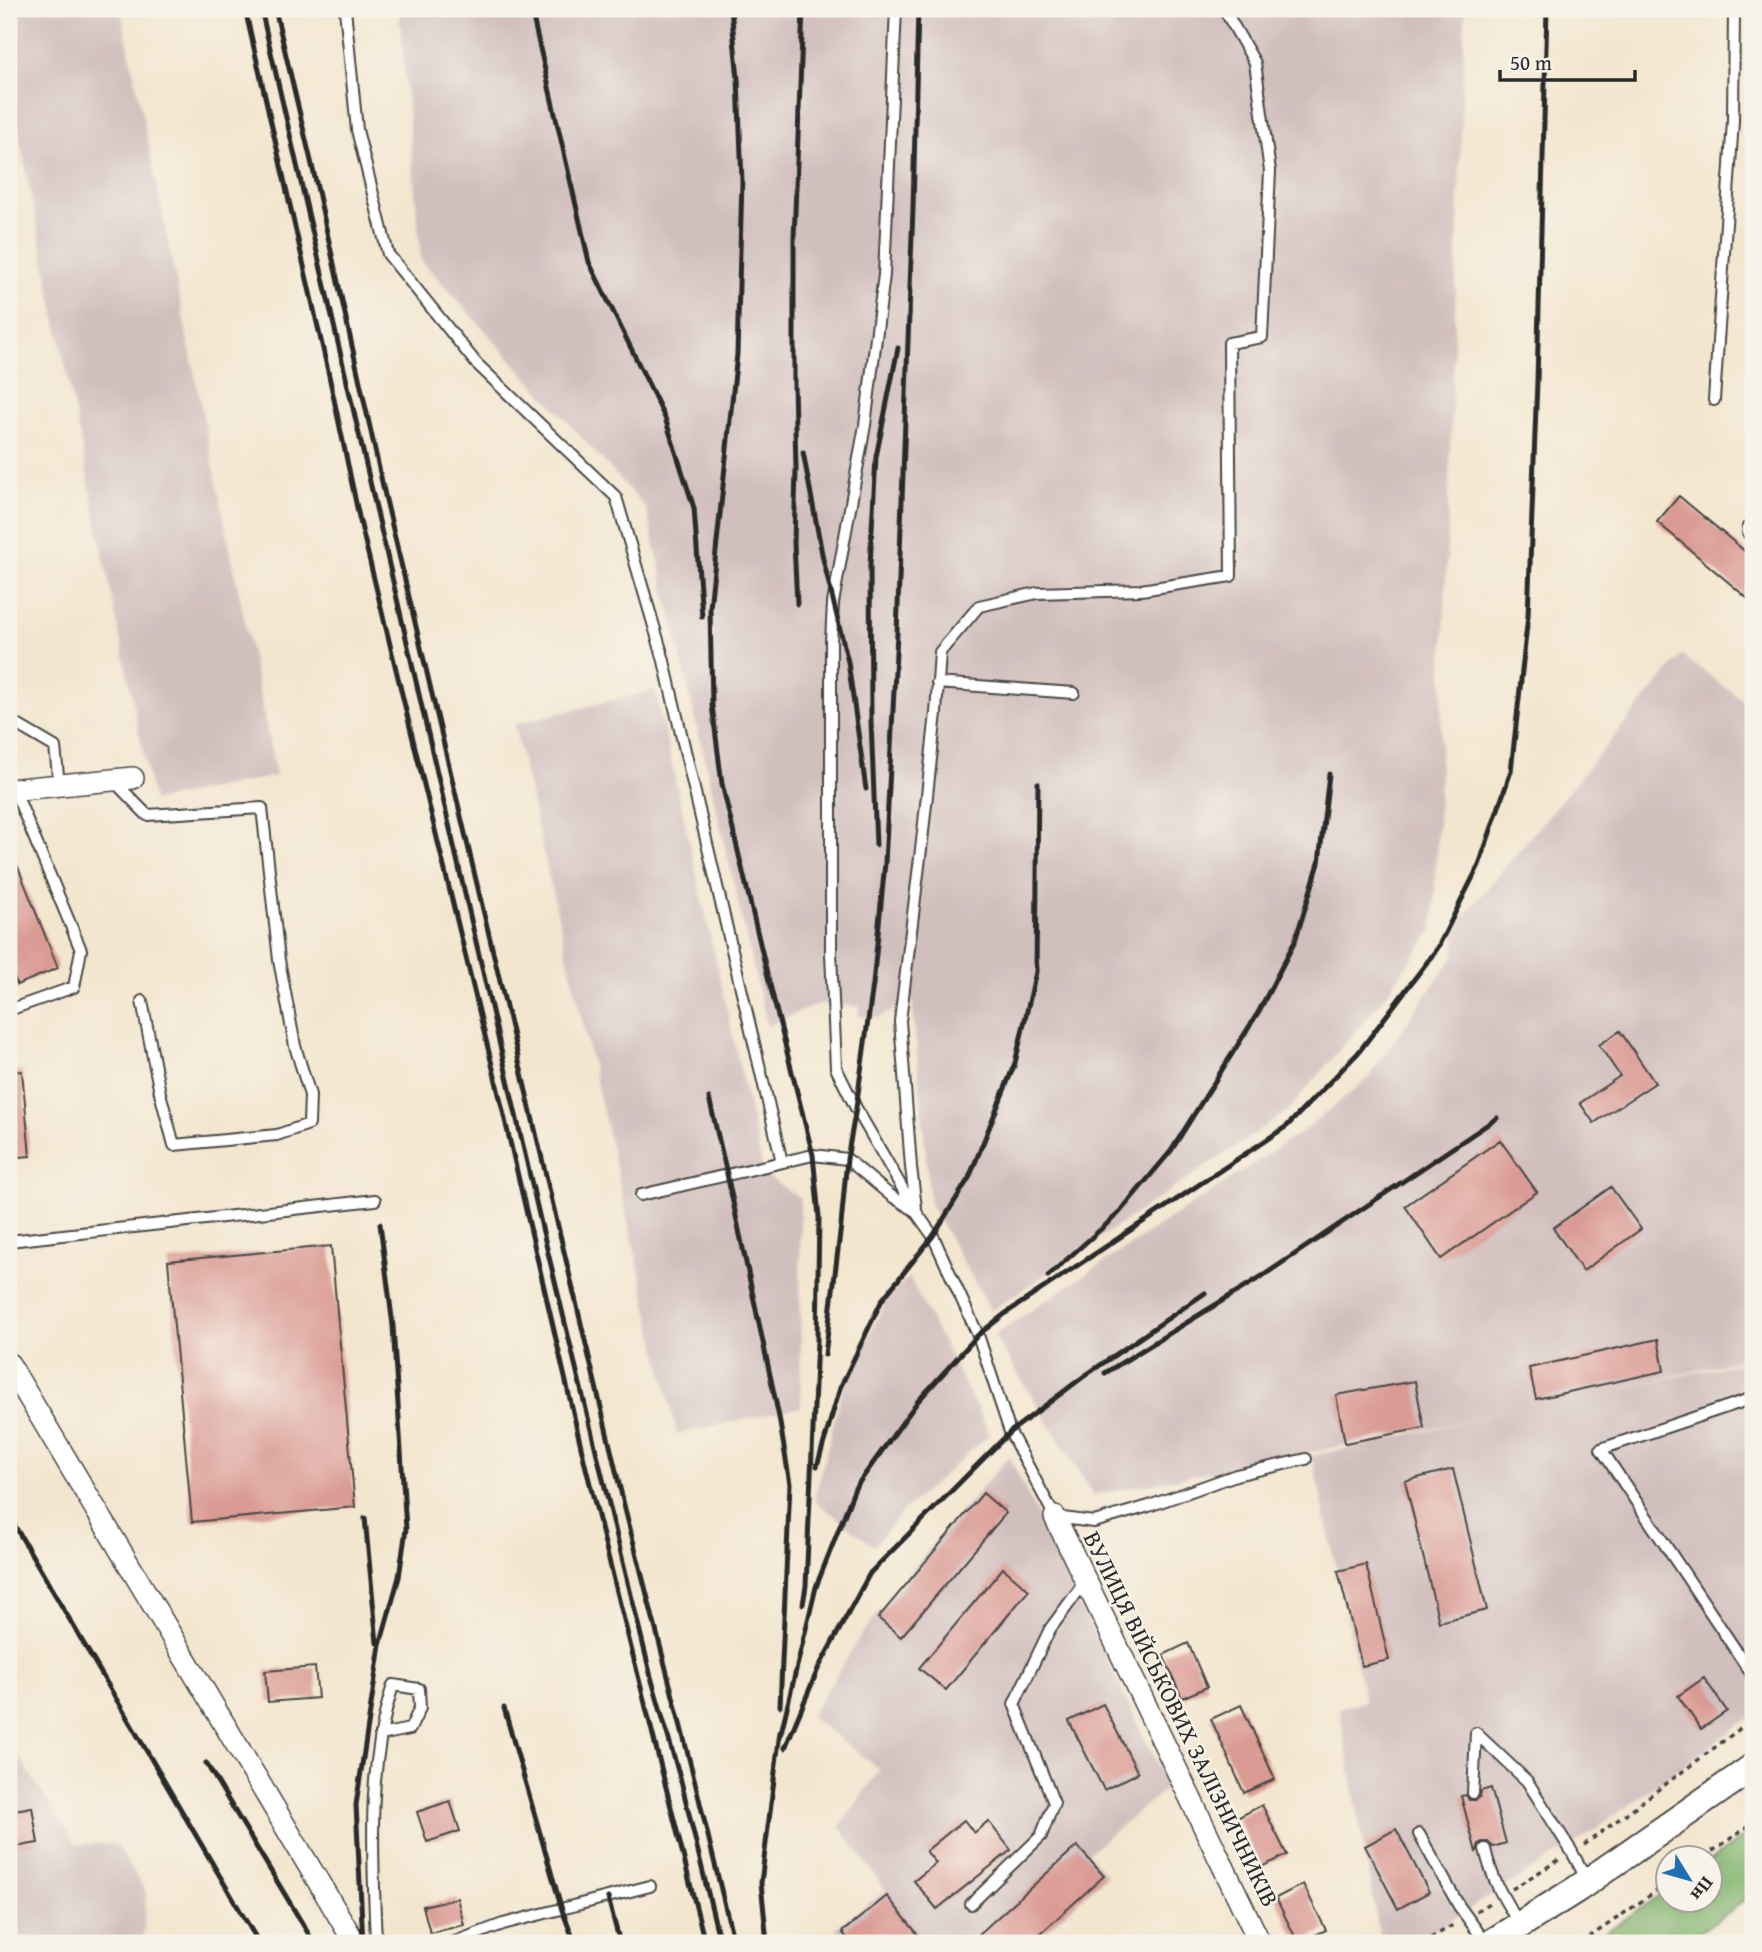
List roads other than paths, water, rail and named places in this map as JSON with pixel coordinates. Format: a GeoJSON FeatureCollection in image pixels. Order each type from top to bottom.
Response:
{"type":"FeatureCollection","features":[{"type":"Feature","properties":{"kind":"street"},"geometry":{"type":"LineString","coordinates":[[12,790],[123,779]]}},
{"type":"Feature","properties":{"kind":"street"},"geometry":{"type":"LineString","coordinates":[[9,1364],[355,1943]]}},
{"type":"Feature","properties":{"kind":"street","name":"ВУЛИЦЯ ВІЙСЬКОВИХ ЗАЛІЗНИЧНИКІВ"},"geometry":{"type":"LineString","coordinates":[[1055,1517],[1260,1943]]}},
{"type":"Feature","properties":{"kind":"street"},"geometry":{"type":"LineString","coordinates":[[1491,1943],[1753,1768]]}},
{"type":"Feature","properties":{"kind":"lane"},"geometry":{"type":"LineString","coordinates":[[345,9],[357,130],[388,254],[476,363],[616,497],[663,657],[782,1162]]}},
{"type":"Feature","properties":{"kind":"lane"},"geometry":{"type":"LineString","coordinates":[[896,9],[884,275],[866,425],[833,603],[831,953],[836,1068],[916,1212],[933,1236],[978,1335],[1010,1432],[1055,1517],[1094,1522],[1236,1475],[1306,1459]]}},
{"type":"Feature","properties":{"kind":"lane"},"geometry":{"type":"LineString","coordinates":[[916,1212],[900,1021],[922,841],[940,652],[979,606],[1037,593],[1141,590],[1231,576],[1229,344],[1262,337],[1270,171],[1255,63],[1224,9]]}},
{"type":"Feature","properties":{"kind":"lane"},"geometry":{"type":"LineString","coordinates":[[1714,400],[1733,121],[1734,9]]}},
{"type":"Feature","properties":{"kind":"lane"},"geometry":{"type":"LineString","coordinates":[[937,683],[1074,693]]}},
{"type":"Feature","properties":{"kind":"lane"},"geometry":{"type":"LineString","coordinates":[[9,720],[55,747],[59,785]]}},
{"type":"Feature","properties":{"kind":"lane"},"geometry":{"type":"LineString","coordinates":[[123,779],[147,816],[262,808],[279,960],[295,1046],[310,1096],[309,1124],[277,1135],[174,1145],[160,1093],[142,1002]]}},
{"type":"Feature","properties":{"kind":"lane"},"geometry":{"type":"LineString","coordinates":[[9,1010],[74,987],[81,950],[12,790]]}},
{"type":"Feature","properties":{"kind":"lane"},"geometry":{"type":"LineString","coordinates":[[641,1195],[813,1155],[847,1159],[890,1195],[916,1212]]}},
{"type":"Feature","properties":{"kind":"lane"},"geometry":{"type":"LineString","coordinates":[[9,1241],[375,1200]]}},
{"type":"Feature","properties":{"kind":"lane"},"geometry":{"type":"LineString","coordinates":[[1753,1398],[1601,1449],[1753,1676]]}},
{"type":"Feature","properties":{"kind":"lane"},"geometry":{"type":"LineString","coordinates":[[971,1904],[1041,1836],[1054,1803],[1014,1704],[1050,1629],[1087,1579]]}},
{"type":"Feature","properties":{"kind":"lane"},"geometry":{"type":"LineString","coordinates":[[376,1943],[372,1850],[375,1764],[380,1735],[386,1707],[393,1685],[419,1689],[420,1708],[410,1729],[380,1735]]}},
{"type":"Feature","properties":{"kind":"lane"},"geometry":{"type":"LineString","coordinates":[[1473,1793],[1476,1733],[1527,1781],[1587,1881]]}},
{"type":"Feature","properties":{"kind":"lane"},"geometry":{"type":"LineString","coordinates":[[1419,1834],[1466,1917],[1486,1943]]}},
{"type":"Feature","properties":{"kind":"lane"},"geometry":{"type":"LineString","coordinates":[[1485,1849],[1490,1871],[1520,1925]]}},
{"type":"Feature","properties":{"kind":"lane"},"geometry":{"type":"LineString","coordinates":[[453,1943],[503,1924],[650,1886]]}},
{"type":"Feature","properties":{"kind":"railway"},"geometry":{"type":"LineString","coordinates":[[245,9],[359,517],[495,1077],[586,1468],[705,1943]]}},
{"type":"Feature","properties":{"kind":"railway"},"geometry":{"type":"LineString","coordinates":[[261,9],[542,1228],[651,1677],[682,1785],[720,1943]]}},
{"type":"Feature","properties":{"kind":"railway"},"geometry":{"type":"LineString","coordinates":[[275,9],[386,500],[625,1509],[734,1943]]}},
{"type":"Feature","properties":{"kind":"railway"},"geometry":{"type":"LineString","coordinates":[[531,9],[589,262],[665,418],[694,508],[702,617]]}},
{"type":"Feature","properties":{"kind":"railway"},"geometry":{"type":"LineString","coordinates":[[731,9],[738,79],[742,182],[737,354],[710,608],[712,705],[722,784],[813,1155],[819,1217],[817,1340],[803,1604]]}},
{"type":"Feature","properties":{"kind":"railway"},"geometry":{"type":"LineString","coordinates":[[797,604],[794,543],[794,238],[803,9]]}},
{"type":"Feature","properties":{"kind":"railway"},"geometry":{"type":"LineString","coordinates":[[825,1355],[847,1159],[873,984],[885,863],[897,633],[918,9]]}},
{"type":"Feature","properties":{"kind":"railway"},"geometry":{"type":"LineString","coordinates":[[779,1741],[816,1587],[855,1488],[918,1401],[978,1335],[1006,1313],[1287,1126],[1358,1053],[1437,949],[1479,865],[1511,771],[1528,616],[1547,9]]}},
{"type":"Feature","properties":{"kind":"railway"},"geometry":{"type":"LineString","coordinates":[[876,845],[871,721],[870,565],[876,457],[898,348]]}},
{"type":"Feature","properties":{"kind":"railway"},"geometry":{"type":"LineString","coordinates":[[803,452],[823,559],[848,662],[866,789]]}},
{"type":"Feature","properties":{"kind":"railway"},"geometry":{"type":"LineString","coordinates":[[1048,1276],[1118,1214],[1171,1151],[1259,1011],[1295,941],[1319,863],[1329,774]]}},
{"type":"Feature","properties":{"kind":"railway"},"geometry":{"type":"LineString","coordinates":[[817,1466],[840,1388],[882,1300],[933,1236],[969,1178],[1015,1063],[1036,972],[1038,783]]}},
{"type":"Feature","properties":{"kind":"railway"},"geometry":{"type":"LineString","coordinates":[[709,1098],[779,1417],[790,1484],[780,1706]]}},
{"type":"Feature","properties":{"kind":"railway"},"geometry":{"type":"LineString","coordinates":[[1105,1373],[1264,1275],[1497,1118]]}},
{"type":"Feature","properties":{"kind":"railway"},"geometry":{"type":"LineString","coordinates":[[363,1943],[356,1805],[380,1645],[399,1577],[406,1529],[393,1326],[380,1224]]}},
{"type":"Feature","properties":{"kind":"railway"},"geometry":{"type":"LineString","coordinates":[[785,1748],[818,1669],[870,1573],[1010,1432],[1083,1377],[1205,1293]]}},
{"type":"Feature","properties":{"kind":"railway"},"geometry":{"type":"LineString","coordinates":[[9,1516],[259,1943]]}},
{"type":"Feature","properties":{"kind":"railway"},"geometry":{"type":"LineString","coordinates":[[365,1518],[377,1643]]}},
{"type":"Feature","properties":{"kind":"railway"},"geometry":{"type":"LineString","coordinates":[[504,1708],[562,1910],[575,1943]]}},
{"type":"Feature","properties":{"kind":"railway"},"geometry":{"type":"LineString","coordinates":[[767,1943],[761,1883],[780,1732]]}},
{"type":"Feature","properties":{"kind":"railway"},"geometry":{"type":"LineString","coordinates":[[206,1763],[314,1943]]}},
{"type":"Feature","properties":{"kind":"railway"},"geometry":{"type":"LineString","coordinates":[[608,1898],[620,1943]]}}]}
